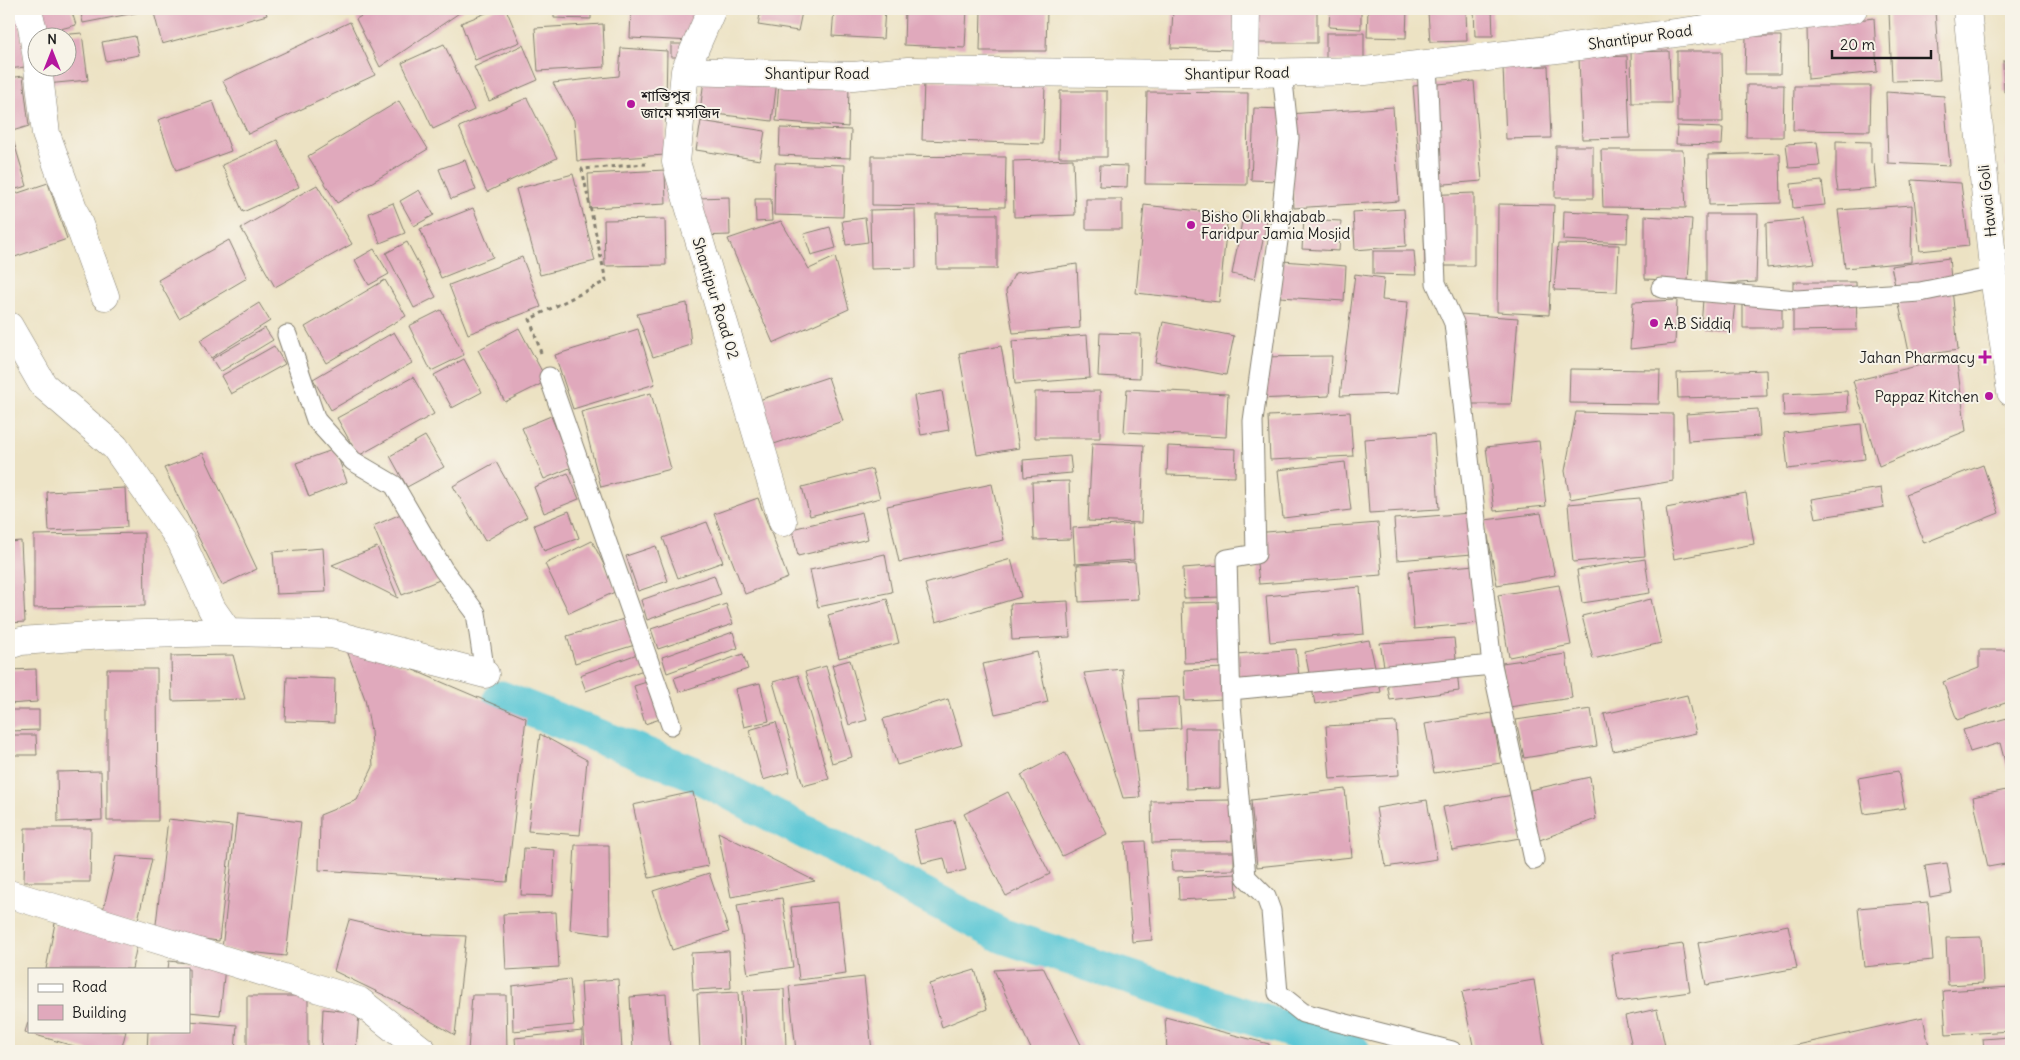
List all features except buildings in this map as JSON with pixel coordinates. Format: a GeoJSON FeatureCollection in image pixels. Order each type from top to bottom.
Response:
{"type":"FeatureCollection","features":[{"type":"Feature","properties":{"kind":"street"},"geometry":{"type":"LineString","coordinates":[[28,9],[32,28]]}},
{"type":"Feature","properties":{"kind":"street"},"geometry":{"type":"LineString","coordinates":[[685,71],[712,9]]}},
{"type":"Feature","properties":{"kind":"street"},"geometry":{"type":"LineString","coordinates":[[1245,73],[1246,9]]}},
{"type":"Feature","properties":{"kind":"street","name":"Shantipur Road"},"geometry":{"type":"LineString","coordinates":[[685,71],[853,76],[908,70],[1186,74],[1365,70],[1557,49],[1853,9]]}},
{"type":"Feature","properties":{"kind":"street","name":"Hawai Goli"},"geometry":{"type":"LineString","coordinates":[[1967,9],[1994,277],[2011,392]]}},
{"type":"Feature","properties":{"kind":"street","name":"Shantipur Road 02"},"geometry":{"type":"LineString","coordinates":[[685,71],[676,162],[783,522]]}},
{"type":"Feature","properties":{"kind":"street"},"geometry":{"type":"LineString","coordinates":[[39,78],[46,134],[105,296]]}},
{"type":"Feature","properties":{"kind":"street"},"geometry":{"type":"LineString","coordinates":[[9,326],[43,385],[115,447],[181,541],[212,609],[228,632]]}},
{"type":"Feature","properties":{"kind":"street"},"geometry":{"type":"LineString","coordinates":[[9,645],[21,641],[103,635],[228,632],[332,634],[485,674]]}},
{"type":"Feature","properties":{"kind":"street"},"geometry":{"type":"LineString","coordinates":[[9,894],[358,1001],[423,1051]]}},
{"type":"Feature","properties":{"kind":"lane"},"geometry":{"type":"LineString","coordinates":[[1427,64],[1436,283],[1454,323],[1492,665],[1534,860]]}},
{"type":"Feature","properties":{"kind":"lane"},"geometry":{"type":"LineString","coordinates":[[1282,72],[1289,138],[1281,219],[1254,421],[1256,554],[1227,559],[1231,690],[1246,877],[1266,898],[1271,911],[1278,993],[1303,1013],[1452,1051]]}},
{"type":"Feature","properties":{"kind":"lane"},"geometry":{"type":"LineString","coordinates":[[1661,288],[1797,300],[1920,292],[1994,277]]}},
{"type":"Feature","properties":{"kind":"lane"},"geometry":{"type":"LineString","coordinates":[[287,335],[316,420],[353,461],[394,485],[442,569],[476,613],[485,674]]}},
{"type":"Feature","properties":{"kind":"lane"},"geometry":{"type":"LineString","coordinates":[[549,377],[671,725]]}},
{"type":"Feature","properties":{"kind":"lane"},"geometry":{"type":"LineString","coordinates":[[1231,690],[1492,665]]}},
{"type":"Feature","properties":{"kind":"path"},"geometry":{"type":"LineString","coordinates":[[549,377],[530,318],[606,281],[582,169],[676,162]]}},
{"type":"Feature","properties":{"kind":"waterway"},"geometry":{"type":"LineString","coordinates":[[501,698],[693,773],[1003,936],[1353,1051]]}},
{"type":"Feature","properties":{"kind":"place","name":"শান্তিপুর জামে মসজিদ"},"geometry":{"type":"Point","coordinates":[631,104]}},
{"type":"Feature","properties":{"kind":"place","name":"Bisho Oli khajabab Faridpur Jamia Mosjid"},"geometry":{"type":"Point","coordinates":[1191,225]}},
{"type":"Feature","properties":{"kind":"place","name":"A.B Siddiq"},"geometry":{"type":"Point","coordinates":[1654,323]}},
{"type":"Feature","properties":{"kind":"place","name":"Jahan Pharmacy"},"geometry":{"type":"Point","coordinates":[1985,357]}},
{"type":"Feature","properties":{"kind":"place","name":"Pappaz Kitchen"},"geometry":{"type":"Point","coordinates":[1989,396]}}]}
